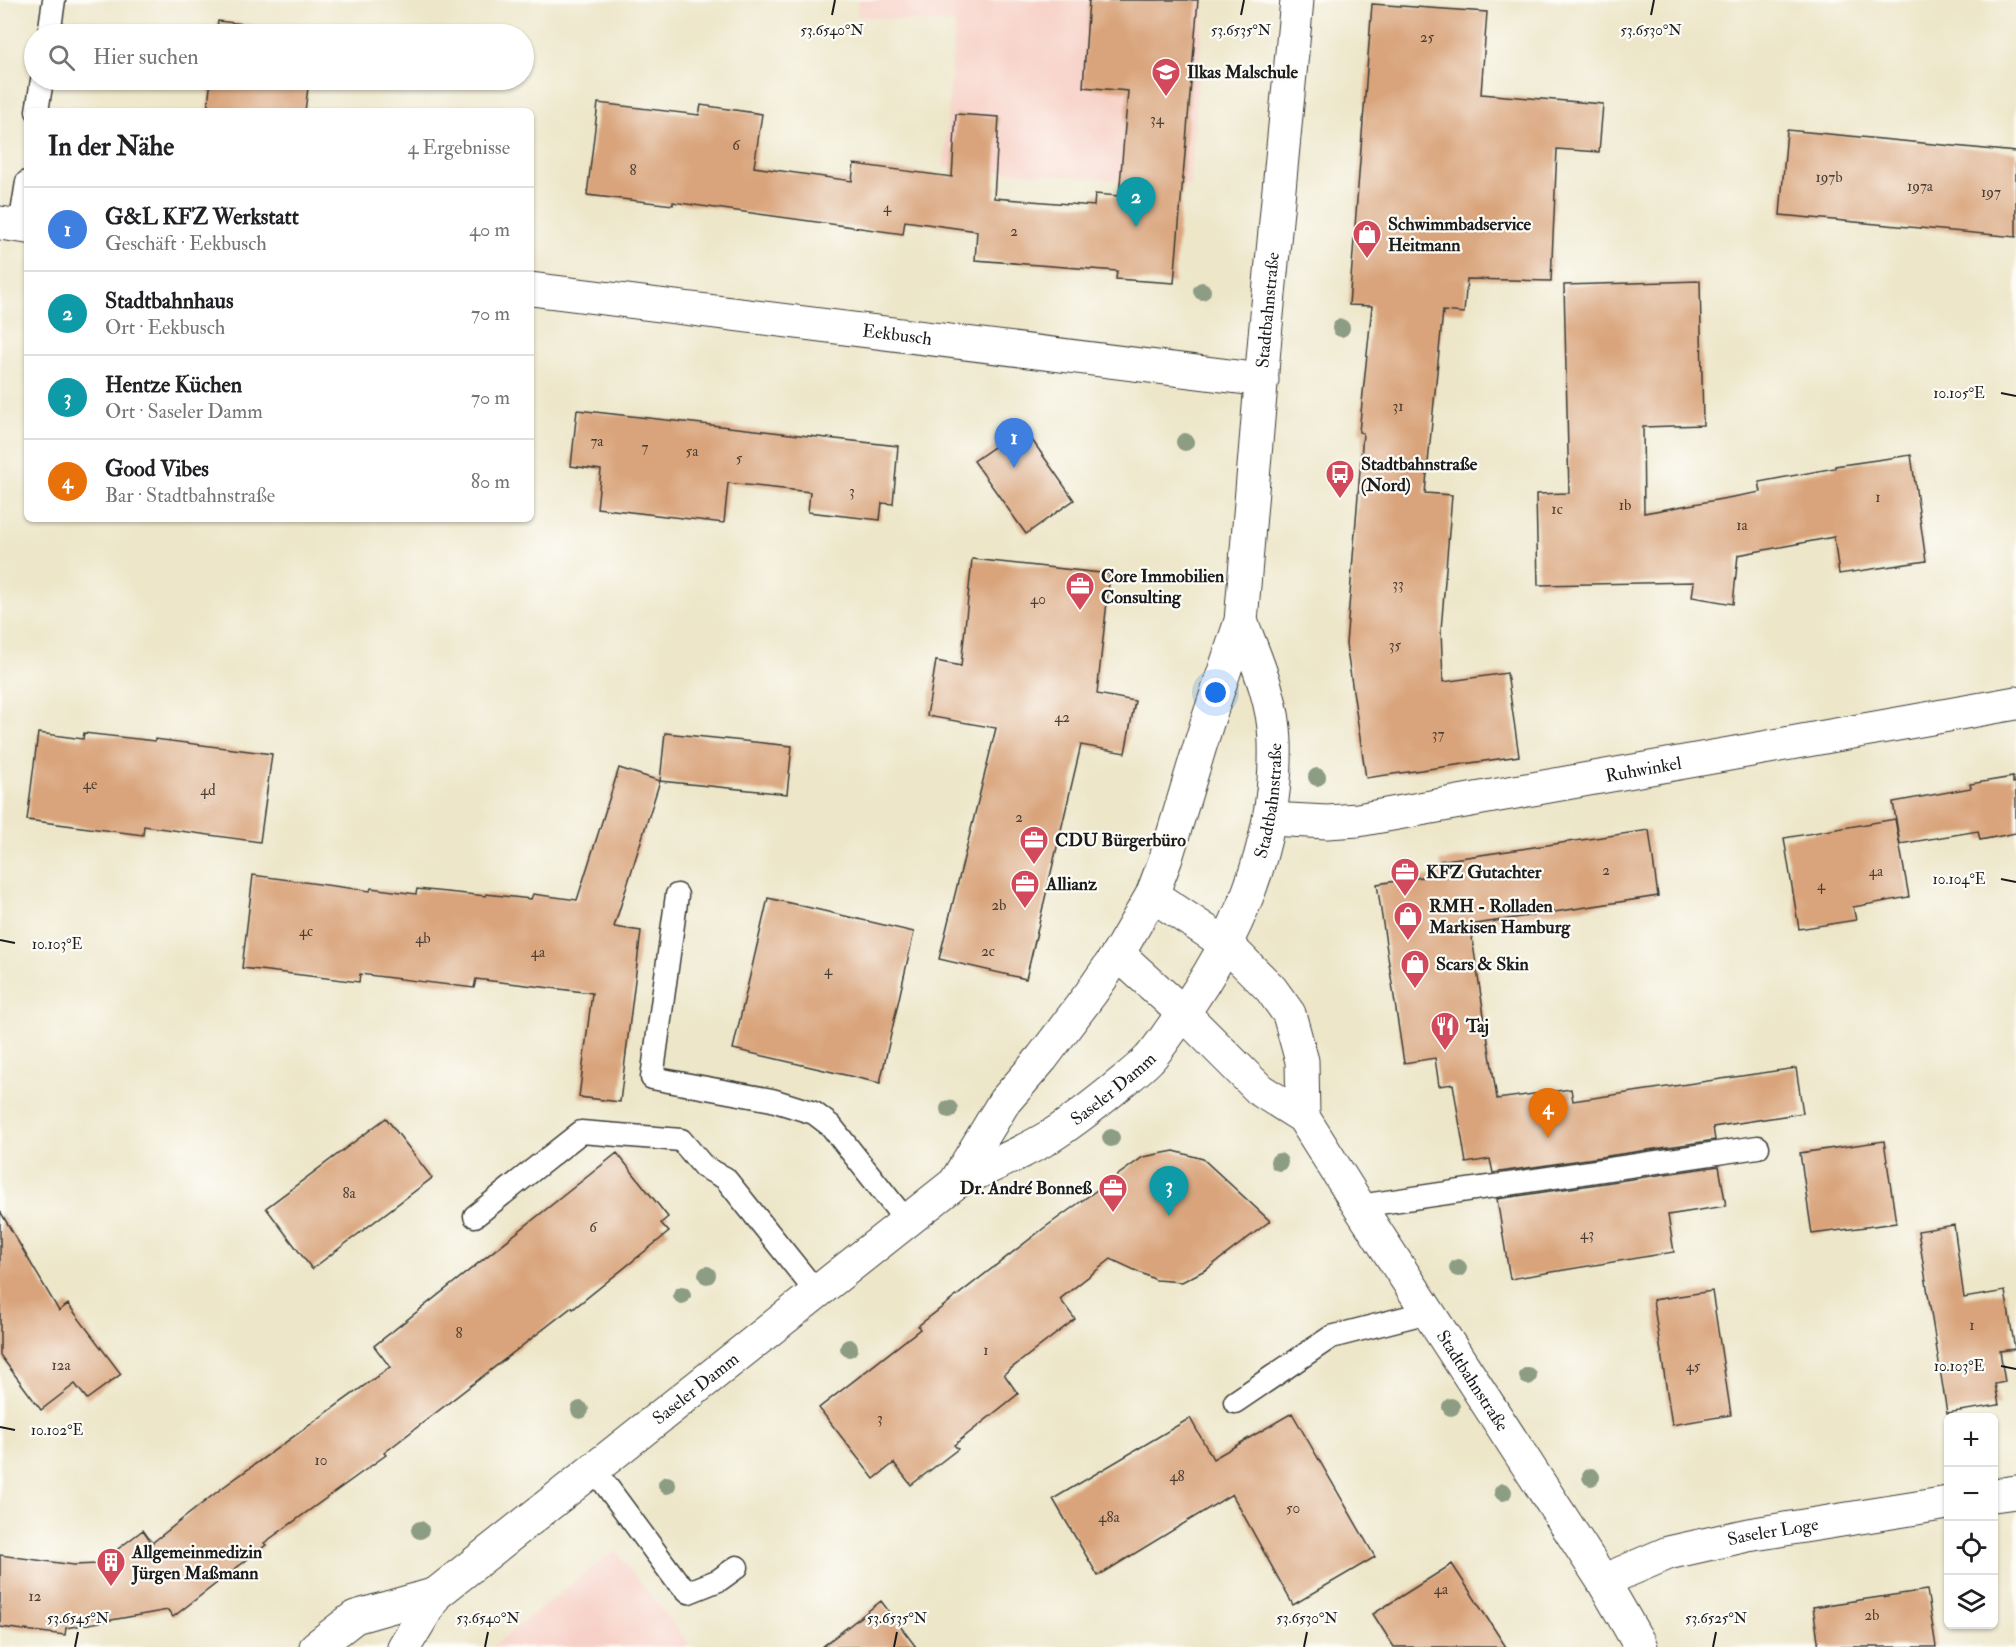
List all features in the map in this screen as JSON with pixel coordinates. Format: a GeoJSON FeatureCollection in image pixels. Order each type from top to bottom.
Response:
{"type":"FeatureCollection","features":[{"type":"Feature","properties":{"kind":"street","name":"Stadtbahnstraße"},"geometry":{"type":"LineString","coordinates":[[1297,0],[1241,621],[1166,858],[1152,895],[1226,944],[1271,989],[1289,1014],[1302,1061],[1304,1117]]}},
{"type":"Feature","properties":{"kind":"street","name":"Eekbusch"},"geometry":{"type":"LineString","coordinates":[[534,290],[1262,380]]}},
{"type":"Feature","properties":{"kind":"street","name":"Stadtbahnstraße"},"geometry":{"type":"LineString","coordinates":[[1226,944],[1246,900],[1260,861],[1270,819],[1275,741],[1263,679],[1241,621]]}},
{"type":"Feature","properties":{"kind":"street","name":"Ruhwinkel"},"geometry":{"type":"LineString","coordinates":[[1270,819],[1327,822],[1358,820],[2016,703]]}},
{"type":"Feature","properties":{"kind":"street","name":"Saseler Damm"},"geometry":{"type":"LineString","coordinates":[[955,1183],[1004,1102],[1042,1058],[1118,954],[1152,895]]}},
{"type":"Feature","properties":{"kind":"street","name":"Saseler Damm"},"geometry":{"type":"LineString","coordinates":[[404,1647],[436,1594],[955,1183],[1048,1138],[1095,1105],[1149,1059],[1204,984],[1226,944]]}},
{"type":"Feature","properties":{"kind":"street","name":"Stadtbahnstraße"},"geometry":{"type":"LineString","coordinates":[[1118,954],[1183,1013],[1260,1090],[1304,1117],[1359,1206],[1603,1581],[1641,1647]]}},
{"type":"Feature","properties":{"kind":"street"},"geometry":{"type":"LineString","coordinates":[[1998,1494],[2016,1492]]}},
{"type":"Feature","properties":{"kind":"street","name":"Saseler Loge"},"geometry":{"type":"LineString","coordinates":[[1603,1581],[1668,1554],[1748,1534],[1944,1504]]}},
{"type":"Feature","properties":{"kind":"street","name":"Saseler Damm"},"geometry":{"type":"LineString","coordinates":[[316,1647],[355,1617],[436,1594]]}},
{"type":"Feature","properties":{"kind":"lane"},"geometry":{"type":"LineString","coordinates":[[50,24],[54,0]]}},
{"type":"Feature","properties":{"kind":"lane"},"geometry":{"type":"LineString","coordinates":[[38,108],[41,90]]}},
{"type":"Feature","properties":{"kind":"lane"},"geometry":{"type":"LineString","coordinates":[[16,225],[24,194]]}},
{"type":"Feature","properties":{"kind":"lane"},"geometry":{"type":"LineString","coordinates":[[677,895],[652,1078],[772,1100],[814,1113],[831,1126],[907,1222]]}},
{"type":"Feature","properties":{"kind":"lane"},"geometry":{"type":"LineString","coordinates":[[475,1216],[581,1132],[681,1140],[704,1167],[725,1178],[817,1293]]}},
{"type":"Feature","properties":{"kind":"lane"},"geometry":{"type":"LineString","coordinates":[[1359,1206],[1496,1184],[1758,1148]]}},
{"type":"Feature","properties":{"kind":"lane"},"geometry":{"type":"LineString","coordinates":[[1235,1402],[1331,1337],[1428,1312]]}},
{"type":"Feature","properties":{"kind":"lane"},"geometry":{"type":"LineString","coordinates":[[594,1469],[676,1580],[689,1592],[719,1580],[737,1567]]}},
{"type":"Feature","properties":{"kind":"shaded area"},"geometry":{"type":"Polygon","coordinates":[[[859,0],[1204,0],[1189,185],[944,167],[955,24],[857,16],[859,0]]]}},
{"type":"Feature","properties":{"kind":"shaded area"},"geometry":{"type":"Polygon","coordinates":[[[615,1550],[691,1647],[492,1647],[615,1550]]]}},
{"type":"Feature","properties":{"kind":"building"},"geometry":{"type":"Polygon","coordinates":[[[1089,0],[1198,0],[1174,283],[1116,279],[1117,271],[975,260],[977,231],[905,221],[903,234],[673,202],[673,205],[587,195],[598,103],[699,115],[701,105],[762,114],[754,167],[852,181],[854,164],[952,177],[956,114],[999,117],[994,198],[1094,206],[1095,194],[1119,196],[1128,91],[1083,87],[1089,0]]]}},
{"type":"Feature","properties":{"kind":"building"},"geometry":{"type":"Polygon","coordinates":[[[1372,4],[1487,12],[1481,94],[1603,104],[1599,152],[1557,149],[1551,281],[1467,279],[1464,313],[1443,311],[1425,493],[1452,495],[1441,630],[1443,682],[1507,673],[1519,756],[1366,778],[1346,644],[1363,433],[1359,432],[1372,306],[1349,305],[1372,4]]]}},
{"type":"Feature","properties":{"kind":"building"},"geometry":{"type":"Polygon","coordinates":[[[218,21],[244,24],[218,24],[218,21]]]}},
{"type":"Feature","properties":{"kind":"building"},"geometry":{"type":"Polygon","coordinates":[[[210,90],[308,90],[305,108],[207,108],[210,90]]]}},
{"type":"Feature","properties":{"kind":"building"},"geometry":{"type":"Polygon","coordinates":[[[1787,130],[2016,152],[2016,237],[1780,215],[1787,130]]]}},
{"type":"Feature","properties":{"kind":"building"},"geometry":{"type":"Polygon","coordinates":[[[1700,281],[1703,425],[1643,427],[1644,513],[1761,492],[1759,482],[1835,468],[1835,466],[1911,455],[1926,561],[1839,574],[1834,537],[1738,555],[1733,604],[1692,597],[1694,582],[1538,585],[1536,494],[1569,493],[1564,285],[1700,281]]]}},
{"type":"Feature","properties":{"kind":"building"},"geometry":{"type":"Polygon","coordinates":[[[577,410],[898,446],[893,504],[882,503],[880,520],[808,512],[810,492],[728,483],[724,523],[597,508],[601,470],[571,466],[577,410]]]}},
{"type":"Feature","properties":{"kind":"building"},"geometry":{"type":"Polygon","coordinates":[[[1023,427],[1074,500],[1026,534],[974,461],[1023,427]]]}},
{"type":"Feature","properties":{"kind":"building"},"geometry":{"type":"Polygon","coordinates":[[[972,559],[1110,574],[1097,694],[1135,701],[1125,753],[1081,745],[1026,979],[939,959],[996,728],[927,716],[936,661],[961,666],[972,559]]]}},
{"type":"Feature","properties":{"kind":"building"},"geometry":{"type":"Polygon","coordinates":[[[38,733],[83,739],[84,733],[155,741],[155,739],[272,754],[260,842],[144,826],[143,835],[27,820],[38,733]]]}},
{"type":"Feature","properties":{"kind":"building"},"geometry":{"type":"Polygon","coordinates":[[[665,733],[792,746],[787,794],[660,781],[665,733]]]}},
{"type":"Feature","properties":{"kind":"building"},"geometry":{"type":"Polygon","coordinates":[[[619,768],[660,781],[614,927],[641,931],[620,1102],[579,1097],[592,993],[476,979],[474,988],[360,974],[359,982],[242,968],[253,875],[370,891],[371,888],[416,894],[417,889],[531,899],[533,894],[577,900],[619,768]]]}},
{"type":"Feature","properties":{"kind":"building"},"geometry":{"type":"Polygon","coordinates":[[[2013,777],[2013,783],[2016,782],[2016,833],[1980,840],[1978,831],[1900,844],[1893,802],[1971,788],[1970,784],[2013,777]]]}},
{"type":"Feature","properties":{"kind":"building"},"geometry":{"type":"Polygon","coordinates":[[[1895,819],[1909,897],[1853,907],[1856,920],[1799,929],[1784,838],[1895,819]]]}},
{"type":"Feature","properties":{"kind":"building"},"geometry":{"type":"Polygon","coordinates":[[[1649,830],[1658,896],[1470,925],[1497,1099],[1571,1089],[1573,1101],[1796,1068],[1803,1113],[1713,1127],[1715,1140],[1493,1173],[1490,1159],[1466,1163],[1453,1084],[1439,1086],[1435,1058],[1404,1063],[1377,884],[1442,874],[1440,861],[1649,830]]]}},
{"type":"Feature","properties":{"kind":"building"},"geometry":{"type":"Polygon","coordinates":[[[768,898],[914,932],[880,1083],[733,1049],[768,898]]]}},
{"type":"Feature","properties":{"kind":"building"},"geometry":{"type":"Polygon","coordinates":[[[386,1118],[432,1178],[312,1269],[266,1208],[386,1118]]]}},
{"type":"Feature","properties":{"kind":"building"},"geometry":{"type":"Polygon","coordinates":[[[1884,1141],[1896,1223],[1812,1234],[1800,1153],[1884,1141]]]}},
{"type":"Feature","properties":{"kind":"building"},"geometry":{"type":"Polygon","coordinates":[[[1174,1151],[1203,1159],[1270,1221],[1207,1269],[1182,1282],[1156,1280],[1111,1259],[1060,1299],[1075,1319],[1004,1374],[1018,1394],[954,1445],[958,1449],[911,1485],[894,1463],[874,1479],[819,1408],[920,1329],[918,1326],[1044,1228],[1143,1157],[1174,1151]]]}},
{"type":"Feature","properties":{"kind":"building"},"geometry":{"type":"Polygon","coordinates":[[[617,1153],[668,1217],[661,1223],[669,1232],[573,1309],[572,1307],[384,1453],[386,1455],[264,1543],[266,1545],[173,1617],[168,1610],[66,1628],[65,1635],[0,1627],[0,1555],[74,1565],[98,1564],[143,1530],[152,1543],[222,1488],[390,1367],[374,1346],[617,1153]]]}},
{"type":"Feature","properties":{"kind":"building"},"geometry":{"type":"Polygon","coordinates":[[[1719,1166],[1726,1206],[1668,1215],[1674,1252],[1510,1279],[1497,1199],[1719,1166]]]}},
{"type":"Feature","properties":{"kind":"building"},"geometry":{"type":"Polygon","coordinates":[[[0,1211],[59,1311],[68,1304],[121,1374],[87,1399],[75,1384],[41,1410],[0,1355],[0,1211]]]}},
{"type":"Feature","properties":{"kind":"building"},"geometry":{"type":"Polygon","coordinates":[[[1954,1225],[1964,1298],[2005,1291],[2015,1349],[2000,1351],[2005,1382],[1995,1384],[1999,1405],[1947,1413],[1918,1231],[1954,1225]]]}},
{"type":"Feature","properties":{"kind":"building"},"geometry":{"type":"Polygon","coordinates":[[[1712,1291],[1731,1415],[1672,1425],[1653,1300],[1712,1291]]]}},
{"type":"Feature","properties":{"kind":"building"},"geometry":{"type":"Polygon","coordinates":[[[1292,1413],[1375,1557],[1293,1605],[1232,1494],[1098,1576],[1053,1499],[1190,1418],[1213,1459],[1292,1413]]]}},
{"type":"Feature","properties":{"kind":"building"},"geometry":{"type":"Polygon","coordinates":[[[1452,1564],[1506,1647],[1394,1647],[1373,1614],[1452,1564]]]}},
{"type":"Feature","properties":{"kind":"building"},"geometry":{"type":"Polygon","coordinates":[[[1927,1590],[1936,1647],[1819,1647],[1813,1607],[1927,1590]]]}},
{"type":"Feature","properties":{"kind":"building"},"geometry":{"type":"Polygon","coordinates":[[[881,1601],[916,1647],[822,1647],[881,1601]]]}},
{"type":"Feature","properties":{"kind":"place","name":"Ilkas Malschule"},"geometry":{"type":"Point","coordinates":[1166,98]}},
{"type":"Feature","properties":{"kind":"place","name":"Stadtbahnhaus"},"geometry":{"type":"Point","coordinates":[1136,227]}},
{"type":"Feature","properties":{"kind":"place","name":"Schwimmbadservice Heitmann"},"geometry":{"type":"Point","coordinates":[1367,260]}},
{"type":"Feature","properties":{"kind":"place","name":"G&L KFZ Werkstatt"},"geometry":{"type":"Point","coordinates":[1014,468]}},
{"type":"Feature","properties":{"kind":"place","name":"Stadtbahnstraße (Nord)"},"geometry":{"type":"Point","coordinates":[1340,500]}},
{"type":"Feature","properties":{"kind":"place","name":"Core Immobilien Consulting"},"geometry":{"type":"Point","coordinates":[1080,612]}},
{"type":"Feature","properties":{"kind":"place","name":"CDU Bürgerbüro"},"geometry":{"type":"Point","coordinates":[1034,866]}},
{"type":"Feature","properties":{"kind":"place","name":"KFZ Gutachter"},"geometry":{"type":"Point","coordinates":[1405,898]}},
{"type":"Feature","properties":{"kind":"place","name":"Allianz"},"geometry":{"type":"Point","coordinates":[1025,910]}},
{"type":"Feature","properties":{"kind":"place","name":"RMH - Rolladen Markisen Hamburg"},"geometry":{"type":"Point","coordinates":[1408,942]}},
{"type":"Feature","properties":{"kind":"place","name":"Scars & Skin"},"geometry":{"type":"Point","coordinates":[1415,990]}},
{"type":"Feature","properties":{"kind":"place","name":"Taj"},"geometry":{"type":"Point","coordinates":[1445,1052]}},
{"type":"Feature","properties":{"kind":"place","name":"Good Vibes"},"geometry":{"type":"Point","coordinates":[1548,1138]}},
{"type":"Feature","properties":{"kind":"place","name":"Dr. André Bonneß"},"geometry":{"type":"Point","coordinates":[1113,1214]}},
{"type":"Feature","properties":{"kind":"place","name":"Hentze Küchen"},"geometry":{"type":"Point","coordinates":[1169,1216]}},
{"type":"Feature","properties":{"kind":"place","name":"Allgemeinmedizin Jürgen Maßmann"},"geometry":{"type":"Point","coordinates":[111,1588]}}]}
